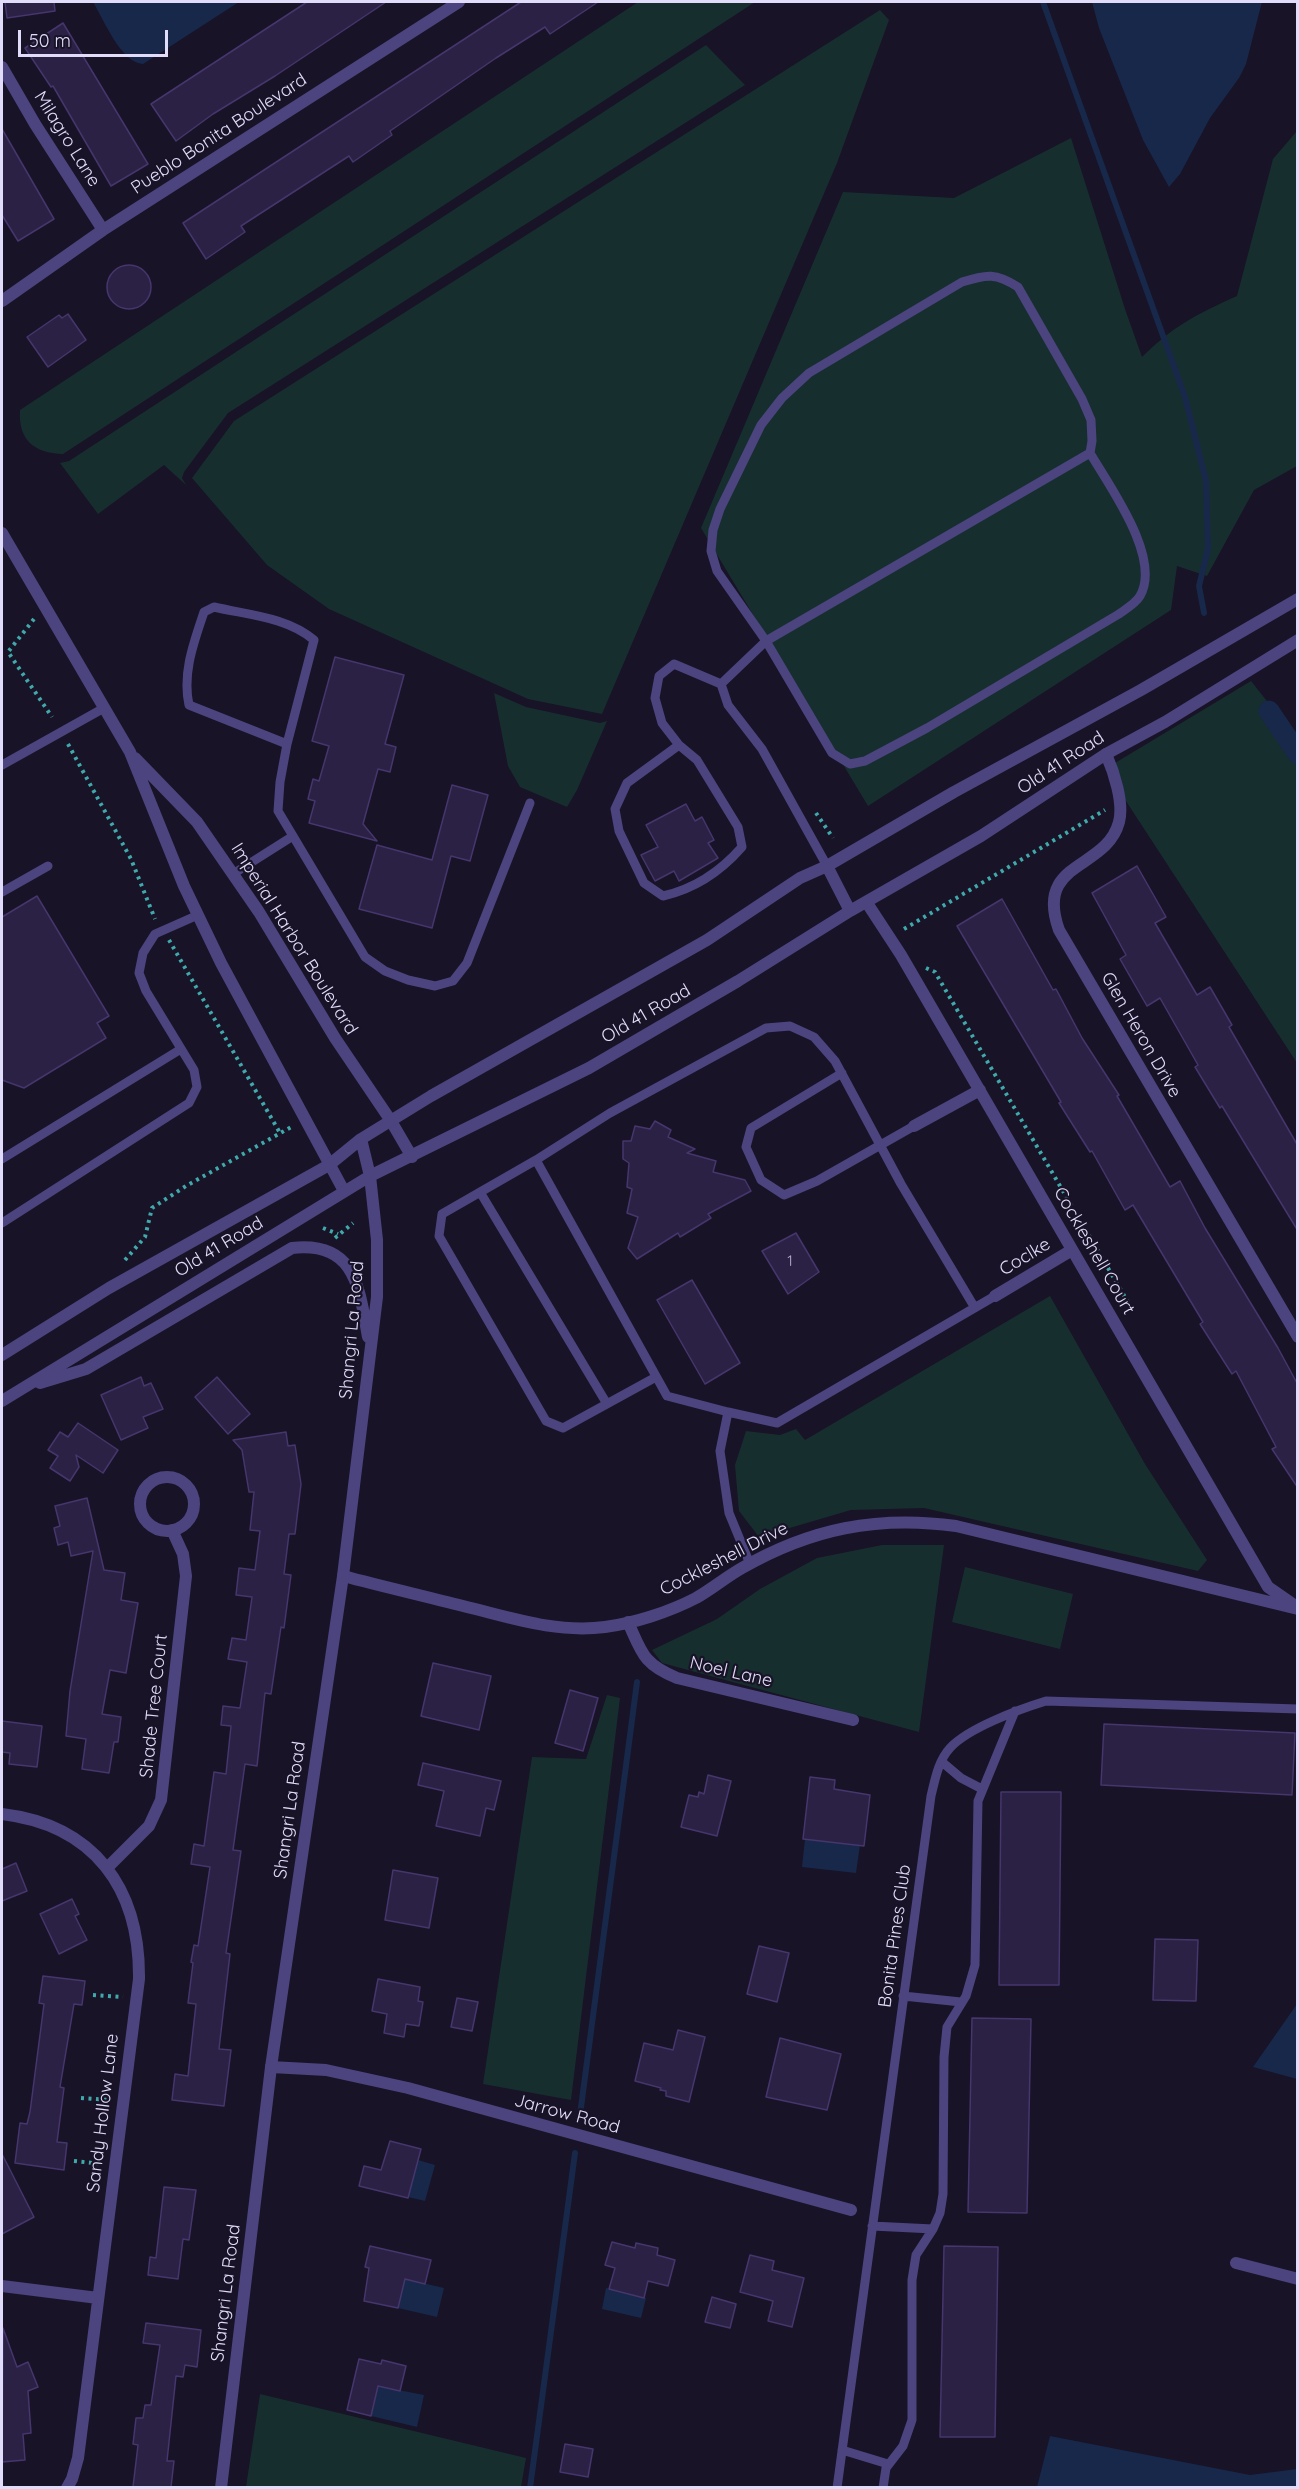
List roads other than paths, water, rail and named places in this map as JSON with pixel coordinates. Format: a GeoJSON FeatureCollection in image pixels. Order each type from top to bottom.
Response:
{"type":"FeatureCollection","features":[{"type":"Feature","properties":{"kind":"street","name":"Pueblo Bonita Boulevard"},"geometry":{"type":"LineString","coordinates":[[2,302],[103,230],[459,2]]}},
{"type":"Feature","properties":{"kind":"street","name":"Milagro Lane"},"geometry":{"type":"LineString","coordinates":[[2,67],[35,124],[103,230]]}},
{"type":"Feature","properties":{"kind":"street","name":"Imperial Harbor Boulevard"},"geometry":{"type":"LineString","coordinates":[[2,533],[130,752],[184,886],[221,963],[344,1191]]}},
{"type":"Feature","properties":{"kind":"street","name":"Old 41 Road"},"geometry":{"type":"LineString","coordinates":[[2,1355],[109,1288],[329,1164],[361,1139],[480,1067],[707,939],[800,878],[827,866],[1298,599]]}},
{"type":"Feature","properties":{"kind":"street","name":"Old 41 Road"},"geometry":{"type":"LineString","coordinates":[[2,1401],[370,1176],[589,1068],[738,981],[850,911],[981,836],[1106,754],[1165,722],[1298,640]]}},
{"type":"Feature","properties":{"kind":"street","name":"Imperial Harbor Boulevard"},"geometry":{"type":"LineString","coordinates":[[130,752],[197,822],[282,949],[363,1082],[391,1121],[412,1156]]}},
{"type":"Feature","properties":{"kind":"street","name":"Glen Heron Drive"},"geometry":{"type":"LineString","coordinates":[[1106,754],[1116,774],[1121,811],[1119,824],[1109,840],[1097,852],[1067,872],[1054,895],[1053,913],[1059,930],[1298,1337]]}},
{"type":"Feature","properties":{"kind":"street"},"geometry":{"type":"LineString","coordinates":[[827,866],[850,911]]}},
{"type":"Feature","properties":{"kind":"street","name":"Cockleshell Court"},"geometry":{"type":"LineString","coordinates":[[867,903],[901,955],[1268,1587],[1298,1608]]}},
{"type":"Feature","properties":{"kind":"street"},"geometry":{"type":"LineString","coordinates":[[914,1126],[980,1090]]}},
{"type":"Feature","properties":{"kind":"street","name":"Shangri La Road"},"geometry":{"type":"LineString","coordinates":[[220,2487],[272,2067],[343,1576],[377,1297],[377,1240],[370,1176],[361,1139]]}},
{"type":"Feature","properties":{"kind":"street"},"geometry":{"type":"LineString","coordinates":[[24,1388],[86,1369],[292,1248],[309,1246],[326,1250],[339,1257],[352,1270],[360,1288],[371,1350]]}},
{"type":"Feature","properties":{"kind":"street","name":"Coclke"},"geometry":{"type":"LineString","coordinates":[[995,1296],[1072,1250]]}},
{"type":"Feature","properties":{"kind":"street"},"geometry":{"type":"LineString","coordinates":[[166,1477],[176,1478],[187,1486],[192,1494],[195,1507],[186,1524],[172,1530],[163,1532],[152,1527],[145,1521],[140,1508],[141,1498],[147,1486],[154,1480],[166,1477]]}},
{"type":"Feature","properties":{"kind":"street","name":"Cockleshell Drive"},"geometry":{"type":"LineString","coordinates":[[343,1576],[561,1629],[607,1627],[665,1611],[695,1598],[750,1564],[802,1539],[838,1528],[870,1523],[927,1522],[956,1526],[1298,1608]]}},
{"type":"Feature","properties":{"kind":"street","name":"Shade Tree Court"},"geometry":{"type":"LineString","coordinates":[[107,1868],[149,1826],[161,1800],[186,1576],[183,1554],[172,1530]]}},
{"type":"Feature","properties":{"kind":"street","name":"Noel Lane"},"geometry":{"type":"LineString","coordinates":[[628,1622],[643,1657],[658,1670],[677,1677],[853,1719]]}},
{"type":"Feature","properties":{"kind":"street","name":"Sandy Hollow Lane"},"geometry":{"type":"LineString","coordinates":[[2,1814],[22,1816],[73,1837],[107,1868],[121,1889],[137,1934],[139,1957],[136,1998],[115,2166],[78,2458],[72,2479],[67,2487]]}},
{"type":"Feature","properties":{"kind":"street","name":"Jarrow Road"},"geometry":{"type":"LineString","coordinates":[[272,2067],[326,2070],[408,2088],[851,2210]]}},
{"type":"Feature","properties":{"kind":"street"},"geometry":{"type":"LineString","coordinates":[[1236,2264],[1298,2279]]}},
{"type":"Feature","properties":{"kind":"street"},"geometry":{"type":"LineString","coordinates":[[2,2286],[98,2298]]}},
{"type":"Feature","properties":{"kind":"lane"},"geometry":{"type":"LineString","coordinates":[[983,275],[1002,277],[1018,287],[1082,399],[1090,420],[1092,441],[1090,453],[1136,533],[1147,580],[1140,598],[1119,614],[927,728],[865,761],[850,764],[832,753],[766,641],[717,571],[711,551],[713,530],[720,509],[761,425],[782,398],[809,374],[962,282],[983,275]]}},
{"type":"Feature","properties":{"kind":"lane"},"geometry":{"type":"LineString","coordinates":[[721,684],[766,641],[1090,453]]}},
{"type":"Feature","properties":{"kind":"lane"},"geometry":{"type":"LineString","coordinates":[[287,744],[189,705],[186,675],[193,643],[204,612],[214,607],[283,622],[302,630],[314,640],[287,744],[278,812],[365,957],[385,971],[408,980],[435,986],[453,981],[467,963],[530,803]]}},
{"type":"Feature","properties":{"kind":"lane"},"geometry":{"type":"LineString","coordinates":[[679,745],[627,783],[615,809],[619,831],[644,883],[663,896],[683,892],[725,866],[742,847],[738,827],[696,760],[679,745],[662,723],[655,698],[659,676],[674,664],[721,684],[728,705],[762,749],[827,866]]}},
{"type":"Feature","properties":{"kind":"lane"},"geometry":{"type":"LineString","coordinates":[[2,765],[104,708]]}},
{"type":"Feature","properties":{"kind":"lane"},"geometry":{"type":"LineString","coordinates":[[233,874],[293,836]]}},
{"type":"Feature","properties":{"kind":"lane"},"geometry":{"type":"LineString","coordinates":[[2,892],[48,866]]}},
{"type":"Feature","properties":{"kind":"lane"},"geometry":{"type":"LineString","coordinates":[[2,1223],[189,1103],[196,1087],[194,1070],[146,991],[139,973],[143,953],[155,934],[198,915]]}},
{"type":"Feature","properties":{"kind":"lane"},"geometry":{"type":"LineString","coordinates":[[656,1377],[563,1428],[546,1421],[439,1236],[442,1214],[537,1160],[609,1113],[766,1028],[790,1026],[814,1037],[835,1061],[901,1184],[975,1308]]}},
{"type":"Feature","properties":{"kind":"lane"},"geometry":{"type":"LineString","coordinates":[[2,1159],[181,1049]]}},
{"type":"Feature","properties":{"kind":"lane"},"geometry":{"type":"LineString","coordinates":[[842,1073],[751,1128],[746,1147],[761,1179],[784,1195],[817,1180],[914,1126]]}},
{"type":"Feature","properties":{"kind":"lane"},"geometry":{"type":"LineString","coordinates":[[537,1160],[667,1396],[777,1423],[995,1296]]}},
{"type":"Feature","properties":{"kind":"lane"},"geometry":{"type":"LineString","coordinates":[[480,1192],[607,1404]]}},
{"type":"Feature","properties":{"kind":"lane"},"geometry":{"type":"LineString","coordinates":[[728,1412],[720,1451],[729,1513],[750,1564]]}},
{"type":"Feature","properties":{"kind":"lane","name":"Bonita Pines Club"},"geometry":{"type":"LineString","coordinates":[[837,2487],[931,1796],[942,1762],[950,1748],[972,1732],[1015,1711],[1046,1701],[1298,1709]]}},
{"type":"Feature","properties":{"kind":"lane"},"geometry":{"type":"LineString","coordinates":[[883,2487],[888,2464],[903,2446],[912,2420],[912,2280],[916,2255],[933,2229],[940,2213],[943,2194],[944,2057],[947,2027],[966,1996],[975,1965],[978,1801],[1015,1711]]}},
{"type":"Feature","properties":{"kind":"lane"},"geometry":{"type":"LineString","coordinates":[[942,1762],[961,1778],[982,1790]]}},
{"type":"Feature","properties":{"kind":"lane"},"geometry":{"type":"LineString","coordinates":[[903,1996],[961,2002]]}},
{"type":"Feature","properties":{"kind":"lane"},"geometry":{"type":"LineString","coordinates":[[872,2226],[933,2229]]}},
{"type":"Feature","properties":{"kind":"lane"},"geometry":{"type":"LineString","coordinates":[[842,2450],[888,2464]]}},
{"type":"Feature","properties":{"kind":"water"},"geometry":{"type":"Polygon","coordinates":[[[93,2],[239,2],[143,64],[135,62],[120,49],[93,2]]]}},
{"type":"Feature","properties":{"kind":"water"},"geometry":{"type":"Polygon","coordinates":[[[1092,2],[1262,2],[1246,64],[1239,78],[1210,118],[1180,174],[1169,187],[1143,140],[1099,28],[1092,2]]]}},
{"type":"Feature","properties":{"kind":"water"},"geometry":{"type":"Polygon","coordinates":[[[805,1839],[860,1845],[856,1873],[802,1867],[805,1839]]]}},
{"type":"Feature","properties":{"kind":"water"},"geometry":{"type":"Polygon","coordinates":[[[1297,2004],[1297,2079],[1253,2067],[1297,2004]]]}},
{"type":"Feature","properties":{"kind":"water"},"geometry":{"type":"Polygon","coordinates":[[[418,2160],[435,2165],[425,2201],[408,2197],[418,2160]]]}},
{"type":"Feature","properties":{"kind":"water"},"geometry":{"type":"Polygon","coordinates":[[[405,2279],[444,2288],[437,2317],[398,2308],[405,2279]]]}},
{"type":"Feature","properties":{"kind":"water"},"geometry":{"type":"Polygon","coordinates":[[[606,2288],[646,2298],[641,2318],[602,2309],[606,2288]]]}},
{"type":"Feature","properties":{"kind":"water"},"geometry":{"type":"Polygon","coordinates":[[[378,2386],[424,2395],[417,2427],[371,2416],[378,2386]]]}},
{"type":"Feature","properties":{"kind":"water"},"geometry":{"type":"Polygon","coordinates":[[[1050,2436],[1250,2475],[1297,2469],[1297,2487],[1037,2487],[1050,2436]]]}},
{"type":"Feature","properties":{"kind":"waterway"},"geometry":{"type":"LineString","coordinates":[[1043,2],[1185,397],[1206,481],[1208,549],[1199,586],[1204,613]]}},
{"type":"Feature","properties":{"kind":"waterway"},"geometry":{"type":"LineString","coordinates":[[1269,711],[1298,754]]}},
{"type":"Feature","properties":{"kind":"waterway"},"geometry":{"type":"LineString","coordinates":[[580,2115],[637,1682]]}},
{"type":"Feature","properties":{"kind":"waterway"},"geometry":{"type":"LineString","coordinates":[[530,2488],[575,2153]]}}]}
